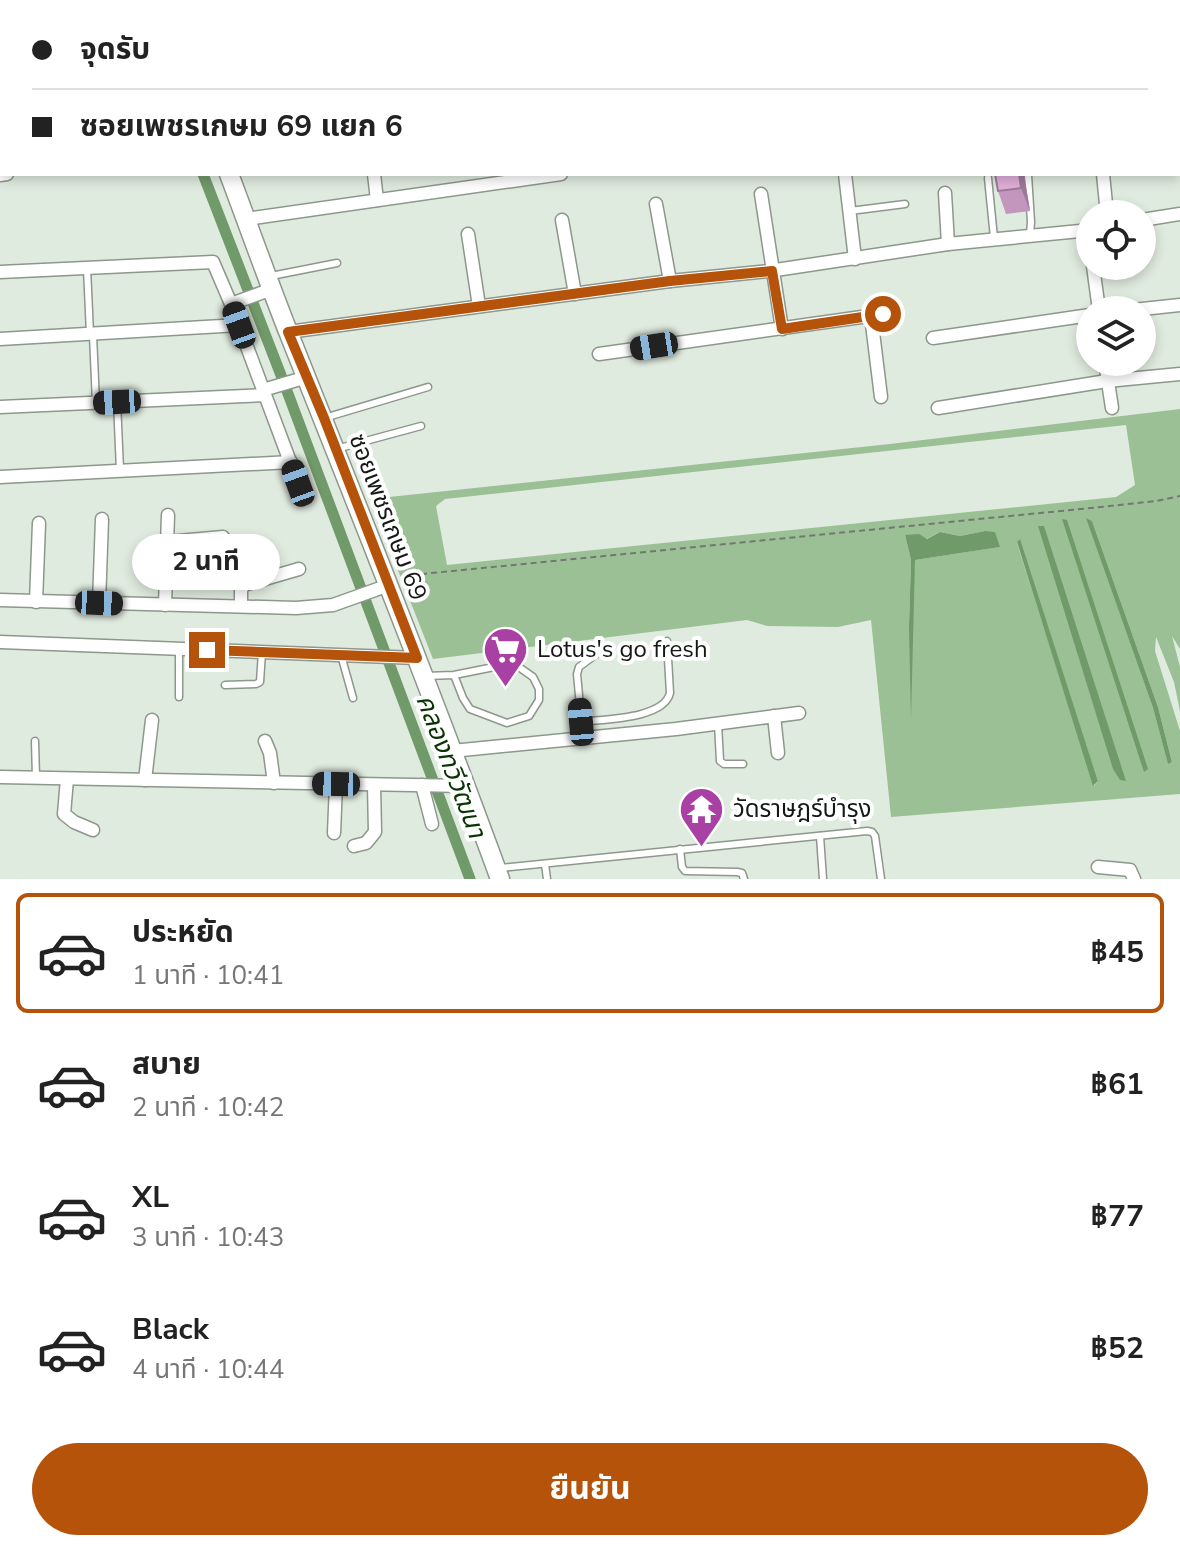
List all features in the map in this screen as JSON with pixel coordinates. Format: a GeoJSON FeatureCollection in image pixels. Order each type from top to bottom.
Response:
{"type":"FeatureCollection","features":[{"type":"Feature","properties":{"kind":"main road","name":"ซอยเพชรเกษม 69"},"geometry":{"type":"LineString","coordinates":[[230,176],[302,378],[324,418],[384,587],[452,751],[459,786],[498,874]]}},
{"type":"Feature","properties":{"kind":"street"},"geometry":{"type":"LineString","coordinates":[[374,176],[377,200]]}},
{"type":"Feature","properties":{"kind":"street"},"geometry":{"type":"LineString","coordinates":[[246,219],[547,176]]}},
{"type":"Feature","properties":{"kind":"street"},"geometry":{"type":"LineString","coordinates":[[845,176],[855,259]]}},
{"type":"Feature","properties":{"kind":"street"},"geometry":{"type":"LineString","coordinates":[[1103,176],[1106,200]]}},
{"type":"Feature","properties":{"kind":"street"},"geometry":{"type":"LineString","coordinates":[[945,193],[948,244]]}},
{"type":"Feature","properties":{"kind":"street"},"geometry":{"type":"LineString","coordinates":[[761,194],[782,329]]}},
{"type":"Feature","properties":{"kind":"street"},"geometry":{"type":"LineString","coordinates":[[656,204],[670,281]]}},
{"type":"Feature","properties":{"kind":"street"},"geometry":{"type":"LineString","coordinates":[[1156,218],[1180,214]]}},
{"type":"Feature","properties":{"kind":"street"},"geometry":{"type":"LineString","coordinates":[[562,220],[575,294]]}},
{"type":"Feature","properties":{"kind":"street"},"geometry":{"type":"LineString","coordinates":[[288,332],[1076,230]]}},
{"type":"Feature","properties":{"kind":"street"},"geometry":{"type":"LineString","coordinates":[[468,234],[479,306]]}},
{"type":"Feature","properties":{"kind":"street"},"geometry":{"type":"LineString","coordinates":[[0,272],[213,262],[237,302],[239,325],[267,391],[298,483]]}},
{"type":"Feature","properties":{"kind":"street"},"geometry":{"type":"LineString","coordinates":[[237,302],[268,286]]}},
{"type":"Feature","properties":{"kind":"street"},"geometry":{"type":"LineString","coordinates":[[1156,308],[1180,305]]}},
{"type":"Feature","properties":{"kind":"street"},"geometry":{"type":"LineString","coordinates":[[599,354],[877,315],[881,397]]}},
{"type":"Feature","properties":{"kind":"street"},"geometry":{"type":"LineString","coordinates":[[933,338],[1076,317]]}},
{"type":"Feature","properties":{"kind":"street"},"geometry":{"type":"LineString","coordinates":[[0,339],[239,325]]}},
{"type":"Feature","properties":{"kind":"street"},"geometry":{"type":"LineString","coordinates":[[938,408],[1107,381],[1180,374]]}},
{"type":"Feature","properties":{"kind":"street"},"geometry":{"type":"LineString","coordinates":[[1106,376],[1112,408]]}},
{"type":"Feature","properties":{"kind":"street"},"geometry":{"type":"LineString","coordinates":[[0,407],[267,391],[302,378]]}},
{"type":"Feature","properties":{"kind":"street"},"geometry":{"type":"LineString","coordinates":[[0,477],[291,462]]}},
{"type":"Feature","properties":{"kind":"street"},"geometry":{"type":"LineString","coordinates":[[165,605],[168,515]]}},
{"type":"Feature","properties":{"kind":"street"},"geometry":{"type":"LineString","coordinates":[[99,603],[102,519]]}},
{"type":"Feature","properties":{"kind":"street"},"geometry":{"type":"LineString","coordinates":[[36,602],[39,523]]}},
{"type":"Feature","properties":{"kind":"street"},"geometry":{"type":"LineString","coordinates":[[167,542],[223,537]]}},
{"type":"Feature","properties":{"kind":"street"},"geometry":{"type":"LineString","coordinates":[[241,606],[244,585],[299,569]]}},
{"type":"Feature","properties":{"kind":"street"},"geometry":{"type":"LineString","coordinates":[[0,600],[305,607],[333,605],[384,587]]}},
{"type":"Feature","properties":{"kind":"street"},"geometry":{"type":"LineString","coordinates":[[0,642],[341,655],[415,664]]}},
{"type":"Feature","properties":{"kind":"street"},"geometry":{"type":"LineString","coordinates":[[452,751],[799,713]]}},
{"type":"Feature","properties":{"kind":"street"},"geometry":{"type":"LineString","coordinates":[[774,716],[778,753]]}},
{"type":"Feature","properties":{"kind":"street"},"geometry":{"type":"LineString","coordinates":[[145,780],[152,720]]}},
{"type":"Feature","properties":{"kind":"street"},"geometry":{"type":"LineString","coordinates":[[265,741],[274,783]]}},
{"type":"Feature","properties":{"kind":"street"},"geometry":{"type":"LineString","coordinates":[[0,777],[459,786]]}},
{"type":"Feature","properties":{"kind":"street"},"geometry":{"type":"LineString","coordinates":[[67,779],[64,814],[93,830]]}},
{"type":"Feature","properties":{"kind":"street"},"geometry":{"type":"LineString","coordinates":[[334,833],[336,784]]}},
{"type":"Feature","properties":{"kind":"street"},"geometry":{"type":"LineString","coordinates":[[354,846],[366,843],[375,832],[374,785]]}},
{"type":"Feature","properties":{"kind":"street"},"geometry":{"type":"LineString","coordinates":[[423,785],[432,824]]}},
{"type":"Feature","properties":{"kind":"street"},"geometry":{"type":"LineString","coordinates":[[1098,867],[1130,870],[1134,879]]}},
{"type":"Feature","properties":{"kind":"lane"},"geometry":{"type":"LineString","coordinates":[[1028,176],[1030,235]]}},
{"type":"Feature","properties":{"kind":"lane"},"geometry":{"type":"LineString","coordinates":[[988,178],[995,240]]}},
{"type":"Feature","properties":{"kind":"lane"},"geometry":{"type":"LineString","coordinates":[[850,211],[905,204]]}},
{"type":"Feature","properties":{"kind":"lane"},"geometry":{"type":"LineString","coordinates":[[268,286],[337,263]]}},
{"type":"Feature","properties":{"kind":"lane"},"geometry":{"type":"LineString","coordinates":[[87,268],[96,403]]}},
{"type":"Feature","properties":{"kind":"lane"},"geometry":{"type":"LineString","coordinates":[[324,418],[428,387]]}},
{"type":"Feature","properties":{"kind":"lane"},"geometry":{"type":"LineString","coordinates":[[117,402],[120,472]]}},
{"type":"Feature","properties":{"kind":"lane"},"geometry":{"type":"LineString","coordinates":[[336,449],[421,426]]}},
{"type":"Feature","properties":{"kind":"lane"},"geometry":{"type":"LineString","coordinates":[[581,722],[645,713],[662,707],[670,693],[667,641]]}},
{"type":"Feature","properties":{"kind":"lane"},"geometry":{"type":"LineString","coordinates":[[583,738],[577,674],[579,667],[606,647]]}},
{"type":"Feature","properties":{"kind":"lane"},"geometry":{"type":"LineString","coordinates":[[179,649],[179,697]]}},
{"type":"Feature","properties":{"kind":"lane"},"geometry":{"type":"LineString","coordinates":[[225,685],[260,682],[262,652]]}},
{"type":"Feature","properties":{"kind":"lane"},"geometry":{"type":"LineString","coordinates":[[341,655],[353,698]]}},
{"type":"Feature","properties":{"kind":"lane"},"geometry":{"type":"LineString","coordinates":[[415,664],[454,675],[516,665],[533,677],[539,689],[539,700],[529,716],[507,723],[470,709],[454,675]]}},
{"type":"Feature","properties":{"kind":"lane"},"geometry":{"type":"LineString","coordinates":[[718,723],[720,761],[724,764],[743,764]]}},
{"type":"Feature","properties":{"kind":"lane"},"geometry":{"type":"LineString","coordinates":[[35,741],[36,778]]}},
{"type":"Feature","properties":{"kind":"lane"},"geometry":{"type":"LineString","coordinates":[[498,874],[545,864],[867,831],[875,836],[881,879]]}},
{"type":"Feature","properties":{"kind":"lane"},"geometry":{"type":"LineString","coordinates":[[820,836],[823,879]]}},
{"type":"Feature","properties":{"kind":"lane"},"geometry":{"type":"LineString","coordinates":[[680,849],[685,871],[737,872],[742,873],[744,879]]}},
{"type":"Feature","properties":{"kind":"lane"},"geometry":{"type":"LineString","coordinates":[[545,864],[547,879]]}},
{"type":"Feature","properties":{"kind":"path"},"geometry":{"type":"LineString","coordinates":[[384,587],[422,574],[1180,497]]}},
{"type":"Feature","properties":{"kind":"shaded area"},"geometry":{"type":"Polygon","coordinates":[[[1180,409],[1180,649],[1172,636],[1180,667],[1180,711],[1174,682],[1156,637],[1155,651],[1180,731],[1180,794],[891,817],[871,620],[838,627],[767,626],[747,620],[433,659],[370,499],[890,444],[1180,409]],[[1126,425],[445,499],[436,506],[447,565],[1116,497],[1135,485],[1126,425]],[[1087,519],[1153,708],[1168,763],[1172,762],[1158,707],[1092,521],[1087,519]],[[985,531],[960,536],[940,532],[926,539],[905,535],[911,560],[909,627],[915,560],[999,547],[985,531]],[[1019,540],[1017,543],[1094,786],[1098,781],[1019,540]]]}},
{"type":"Feature","properties":{"kind":"shaded area"},"geometry":{"type":"Polygon","coordinates":[[[1086,518],[1092,521],[1158,707],[1172,762],[1168,764],[1153,708],[1086,518]]]}},
{"type":"Feature","properties":{"kind":"shaded area"},"geometry":{"type":"Polygon","coordinates":[[[1062,519],[1067,520],[1148,769],[1144,772],[1062,519]]]}},
{"type":"Feature","properties":{"kind":"shaded area"},"geometry":{"type":"Polygon","coordinates":[[[1038,526],[1044,526],[1126,781],[1120,780],[1113,769],[1038,526]]]}},
{"type":"Feature","properties":{"kind":"shaded area"},"geometry":{"type":"Polygon","coordinates":[[[940,532],[960,536],[995,532],[1000,547],[915,560],[911,719],[911,560],[905,535],[919,534],[927,539],[940,532]]]}},
{"type":"Feature","properties":{"kind":"shaded area"},"geometry":{"type":"Polygon","coordinates":[[[1020,539],[1098,781],[1093,786],[1017,542],[1020,539]]]}},
{"type":"Feature","properties":{"kind":"building"},"geometry":{"type":"Polygon","coordinates":[[[995,176],[1019,176],[1021,188],[998,191],[995,176]]]}},
{"type":"Feature","properties":{"kind":"waterway","name":"คลองทวีวัฒนา"},"geometry":{"type":"LineString","coordinates":[[204,176],[470,879]]}},
{"type":"Feature","properties":{"kind":"place","name":"Lotus's go fresh"},"geometry":{"type":"Point","coordinates":[506,688]}},
{"type":"Feature","properties":{"kind":"place","name":"วัดราษฎร์บำรุง"},"geometry":{"type":"Point","coordinates":[702,848]}},
{"type":"Feature","properties":{"kind":"route"},"geometry":{"type":"LineString","coordinates":[[207,650],[417,658],[288,332],[670,281],[772,271],[782,329],[883,314]]}}]}
